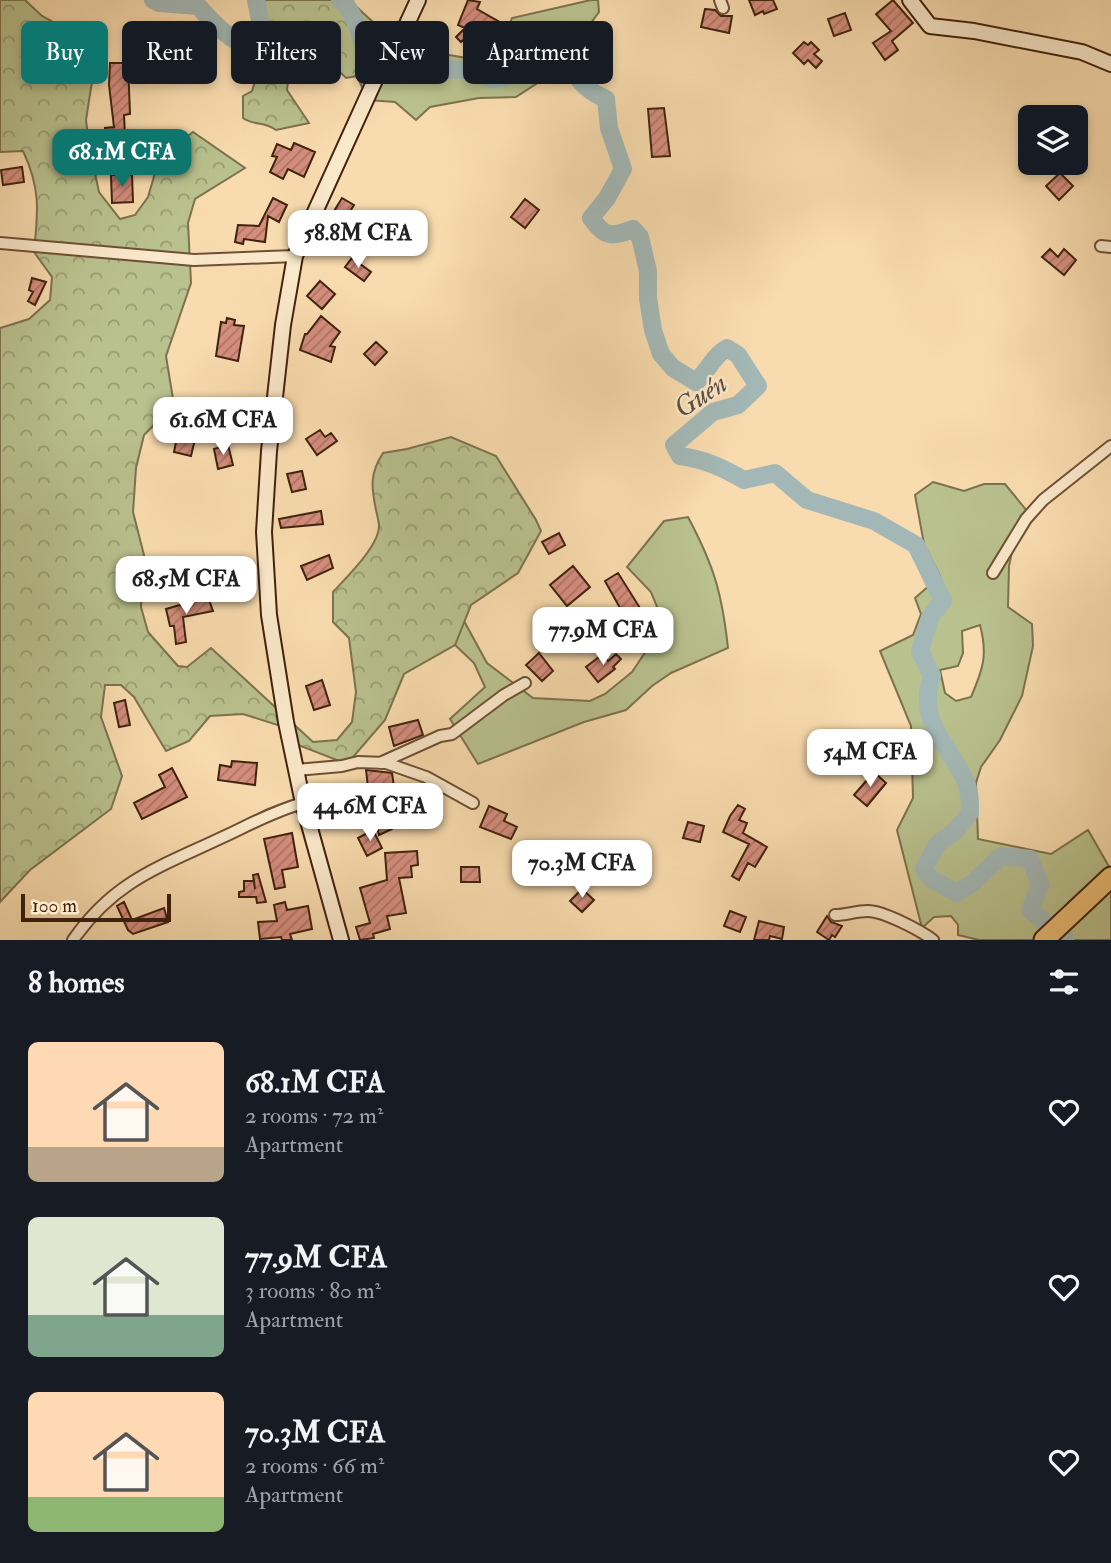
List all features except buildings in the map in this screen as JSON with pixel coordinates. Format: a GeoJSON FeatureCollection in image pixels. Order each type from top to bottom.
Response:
{"type":"FeatureCollection","features":[{"type":"Feature","properties":{"kind":"highway"},"geometry":{"type":"LineString","coordinates":[[1050,934],[1111,877]]}},
{"type":"Feature","properties":{"kind":"main road"},"geometry":{"type":"LineString","coordinates":[[408,21],[418,0]]}},
{"type":"Feature","properties":{"kind":"main road"},"geometry":{"type":"LineString","coordinates":[[910,0],[930,26],[974,31],[1082,52],[1111,64]]}},
{"type":"Feature","properties":{"kind":"main road"},"geometry":{"type":"LineString","coordinates":[[341,940],[303,803],[286,723],[269,615],[264,532],[269,451],[295,256],[373,84]]}},
{"type":"Feature","properties":{"kind":"street"},"geometry":{"type":"LineString","coordinates":[[0,243],[194,260],[295,256]]}},
{"type":"Feature","properties":{"kind":"street"},"geometry":{"type":"LineString","coordinates":[[993,572],[1026,519],[1043,500],[1111,446]]}},
{"type":"Feature","properties":{"kind":"street"},"geometry":{"type":"LineString","coordinates":[[380,763],[440,736],[452,734],[504,695],[525,683]]}},
{"type":"Feature","properties":{"kind":"street"},"geometry":{"type":"LineString","coordinates":[[296,770],[358,762],[380,763],[411,770],[473,803]]}},
{"type":"Feature","properties":{"kind":"street"},"geometry":{"type":"LineString","coordinates":[[73,940],[99,906],[151,870],[274,812],[303,803]]}},
{"type":"Feature","properties":{"kind":"street"},"geometry":{"type":"LineString","coordinates":[[835,915],[878,911],[921,931],[933,940]]}},
{"type":"Feature","properties":{"kind":"green space"},"geometry":{"type":"Polygon","coordinates":[[[0,0],[25,0],[51,21],[21,21],[21,84],[92,84],[86,120],[89,145],[99,192],[120,219],[135,215],[148,197],[159,159],[193,132],[245,168],[195,199],[188,223],[191,283],[166,356],[174,405],[144,435],[136,468],[133,512],[144,555],[141,607],[148,632],[178,666],[187,667],[211,648],[313,742],[337,740],[352,722],[356,692],[349,638],[333,622],[333,592],[361,561],[378,534],[373,480],[383,453],[451,437],[496,456],[541,531],[518,573],[471,605],[455,645],[404,674],[385,720],[347,764],[298,745],[281,726],[243,714],[210,716],[189,741],[166,751],[134,697],[121,685],[105,685],[101,717],[122,776],[111,809],[30,870],[0,902],[0,328],[29,319],[50,300],[52,277],[34,252],[37,201],[29,165],[23,151],[0,152],[0,0]]]}},
{"type":"Feature","properties":{"kind":"green space"},"geometry":{"type":"Polygon","coordinates":[[[251,0],[349,0],[372,21],[355,21],[355,76],[346,78],[341,73],[341,21],[254,21],[251,0]]]}},
{"type":"Feature","properties":{"kind":"green space"},"geometry":{"type":"Polygon","coordinates":[[[598,0],[599,12],[592,21],[511,21],[512,18],[598,0]]]}},
{"type":"Feature","properties":{"kind":"green space"},"geometry":{"type":"Polygon","coordinates":[[[449,55],[463,57],[463,84],[536,84],[516,97],[479,98],[430,107],[416,120],[395,102],[368,100],[361,84],[449,84],[449,55]]]}},
{"type":"Feature","properties":{"kind":"green space"},"geometry":{"type":"Polygon","coordinates":[[[254,84],[288,84],[287,90],[309,123],[276,130],[243,118],[243,96],[252,91],[254,84]]]}},
{"type":"Feature","properties":{"kind":"green space"},"geometry":{"type":"Polygon","coordinates":[[[933,482],[964,491],[984,484],[1005,484],[1027,511],[1014,542],[1009,566],[1008,607],[1032,624],[1033,646],[1022,696],[1000,740],[981,767],[976,783],[978,839],[1051,854],[1088,830],[1111,870],[1111,940],[979,940],[958,935],[958,925],[951,916],[934,917],[922,928],[897,830],[913,798],[911,726],[880,651],[913,635],[921,614],[915,598],[940,576],[924,544],[915,495],[933,482]],[[980,625],[962,631],[963,653],[958,666],[940,670],[945,693],[956,701],[971,697],[981,670],[984,645],[980,625]]]}},
{"type":"Feature","properties":{"kind":"green space"},"geometry":{"type":"Polygon","coordinates":[[[688,517],[716,580],[728,648],[671,673],[626,710],[584,722],[478,764],[450,719],[485,687],[474,663],[455,645],[464,621],[487,663],[533,698],[590,701],[605,694],[632,672],[664,624],[651,592],[627,567],[664,521],[688,517]]]}},
{"type":"Feature","properties":{"kind":"waterway","name":"Guén"},"geometry":{"type":"LineString","coordinates":[[153,0],[159,3],[198,6],[231,38],[255,49],[263,37],[256,0]]}},
{"type":"Feature","properties":{"kind":"waterway","name":"Guén"},"geometry":{"type":"LineString","coordinates":[[340,0],[354,18],[364,46],[393,66],[408,72],[421,69],[469,70],[493,79],[507,77],[512,61],[529,41],[553,32],[569,38],[576,75],[588,88],[606,99],[609,128],[623,169],[607,198],[591,218],[609,234],[633,229],[640,237],[648,271],[648,298],[653,330],[661,354],[673,368],[696,382],[727,348],[738,355],[758,386],[738,405],[713,412],[674,445],[680,456],[697,459],[744,480],[775,473],[807,500],[874,521],[916,545],[943,601],[930,617],[920,651],[932,676],[928,691],[930,717],[965,781],[970,803],[970,813],[955,831],[937,844],[924,869],[930,878],[956,893],[971,884],[1001,856],[1030,859],[1040,885],[1030,910],[1066,940]]}}]}
